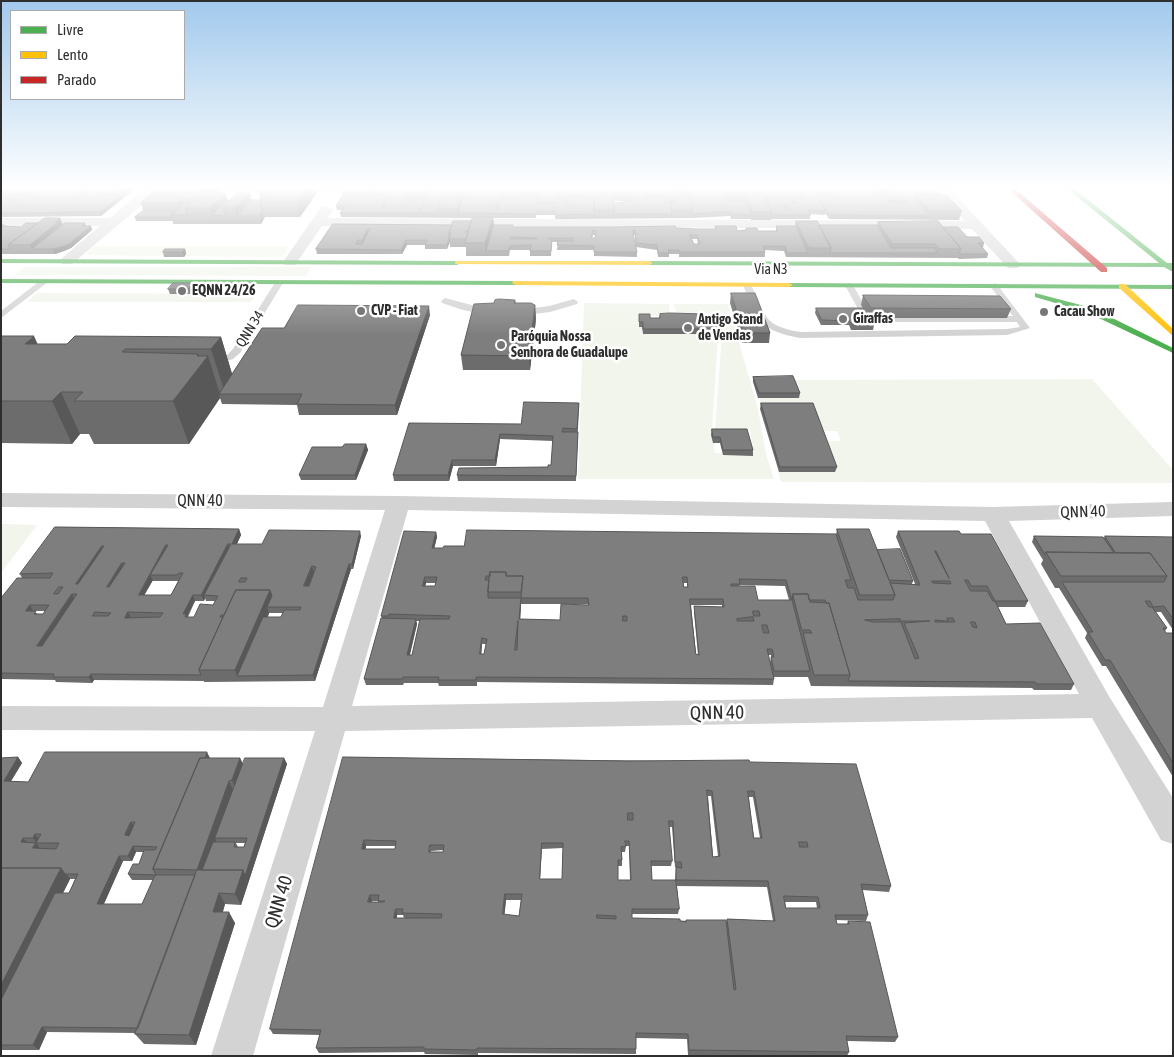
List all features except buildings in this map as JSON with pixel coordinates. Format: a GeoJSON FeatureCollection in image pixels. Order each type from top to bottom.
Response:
{"type":"FeatureCollection","features":[{"type":"Feature","properties":{"kind":"main road"},"geometry":{"type":"LineString","coordinates":[[1066,236],[1173,334]]}},
{"type":"Feature","properties":{"kind":"main road"},"geometry":{"type":"LineString","coordinates":[[1122,286],[1170,267],[1132,236]]}},
{"type":"Feature","properties":{"kind":"main road"},"geometry":{"type":"LineString","coordinates":[[1145,236],[1157,242]]}},
{"type":"Feature","properties":{"kind":"main road","name":"Via N3"},"geometry":{"type":"LineString","coordinates":[[1,261],[1098,264],[1170,267]]}},
{"type":"Feature","properties":{"kind":"main road"},"geometry":{"type":"LineString","coordinates":[[1,276],[22,261]]}},
{"type":"Feature","properties":{"kind":"main road"},"geometry":{"type":"LineString","coordinates":[[448,283],[545,278],[668,278],[680,276],[686,272],[679,265],[668,263]]}},
{"type":"Feature","properties":{"kind":"main road"},"geometry":{"type":"LineString","coordinates":[[733,284],[722,282],[714,277],[714,275],[719,271],[730,269],[841,270],[902,264]]}},
{"type":"Feature","properties":{"kind":"main road","name":"Via N3"},"geometry":{"type":"LineString","coordinates":[[1,281],[1173,287]]}},
{"type":"Feature","properties":{"kind":"main road"},"geometry":{"type":"LineString","coordinates":[[993,285],[1044,296],[1089,310],[1173,351]]}},
{"type":"Feature","properties":{"kind":"street"},"geometry":{"type":"LineString","coordinates":[[67,261],[97,236]]}},
{"type":"Feature","properties":{"kind":"street"},"geometry":{"type":"LineString","coordinates":[[290,262],[308,236]]}},
{"type":"Feature","properties":{"kind":"street"},"geometry":{"type":"LineString","coordinates":[[986,236],[1013,265]]}},
{"type":"Feature","properties":{"kind":"street","name":"QNN 40"},"geometry":{"type":"LineString","coordinates":[[1,500],[399,503],[993,514],[1173,509]]}},
{"type":"Feature","properties":{"kind":"street","name":"QNN 40"},"geometry":{"type":"LineString","coordinates":[[232,1056],[399,503]]}},
{"type":"Feature","properties":{"kind":"street"},"geometry":{"type":"LineString","coordinates":[[993,514],[1100,706],[1173,829]]}},
{"type":"Feature","properties":{"kind":"street","name":"QNN 40"},"geometry":{"type":"LineString","coordinates":[[1,718],[334,719],[1100,706]]}},
{"type":"Feature","properties":{"kind":"lane"},"geometry":{"type":"LineString","coordinates":[[1,315],[44,282]]}},
{"type":"Feature","properties":{"kind":"lane","name":"QNN 34"},"geometry":{"type":"LineString","coordinates":[[198,363],[213,363],[230,357],[237,351],[279,283]]}},
{"type":"Feature","properties":{"kind":"lane"},"geometry":{"type":"LineString","coordinates":[[747,285],[763,322],[779,332],[800,335],[1007,332],[1026,328],[993,285]]}},
{"type":"Feature","properties":{"kind":"lane"},"geometry":{"type":"LineString","coordinates":[[849,285],[868,320],[1019,319]]}},
{"type":"Feature","properties":{"kind":"lane"},"geometry":{"type":"LineString","coordinates":[[445,301],[466,308],[503,313],[542,310],[574,302]]}},
{"type":"Feature","properties":{"kind":"shaded area"},"geometry":{"type":"Polygon","coordinates":[[[94,246],[288,246],[286,254],[277,257],[86,255],[94,246]]]}},
{"type":"Feature","properties":{"kind":"shaded area"},"geometry":{"type":"Polygon","coordinates":[[[25,267],[312,267],[306,276],[14,275],[25,267]]]}},
{"type":"Feature","properties":{"kind":"shaded area"},"geometry":{"type":"Polygon","coordinates":[[[37,293],[257,294],[251,302],[27,302],[37,293]]]}},
{"type":"Feature","properties":{"kind":"shaded area"},"geometry":{"type":"Polygon","coordinates":[[[584,303],[669,304],[670,316],[638,316],[639,325],[642,326],[642,334],[718,334],[712,430],[715,453],[754,454],[750,430],[715,430],[722,335],[717,321],[677,316],[674,304],[728,304],[758,409],[766,454],[774,479],[578,479],[584,303]]]}},
{"type":"Feature","properties":{"kind":"shaded area"},"geometry":{"type":"Polygon","coordinates":[[[1092,379],[1173,470],[1173,483],[781,482],[778,470],[823,441],[841,441],[837,431],[820,431],[761,406],[759,397],[793,380],[1092,379]]]}},
{"type":"Feature","properties":{"kind":"shaded area"},"geometry":{"type":"Polygon","coordinates":[[[1,524],[37,525],[1,573],[1,524]]]}},
{"type":"Feature","properties":{"kind":"traffic: fast"},"geometry":{"type":"LineString","coordinates":[[1130,236],[1172,270]]}},
{"type":"Feature","properties":{"kind":"traffic: fast"},"geometry":{"type":"LineString","coordinates":[[1,261],[457,263]]}},
{"type":"Feature","properties":{"kind":"traffic: fast"},"geometry":{"type":"LineString","coordinates":[[649,263],[1173,265]]}},
{"type":"Feature","properties":{"kind":"traffic: fast"},"geometry":{"type":"LineString","coordinates":[[1,281],[516,283]]}},
{"type":"Feature","properties":{"kind":"traffic: fast"},"geometry":{"type":"LineString","coordinates":[[789,285],[1173,287]]}},
{"type":"Feature","properties":{"kind":"traffic: fast"},"geometry":{"type":"LineString","coordinates":[[1038,295],[1089,310],[1173,351]]}},
{"type":"Feature","properties":{"kind":"traffic: slow"},"geometry":{"type":"LineString","coordinates":[[457,263],[649,263]]}},
{"type":"Feature","properties":{"kind":"traffic: slow"},"geometry":{"type":"LineString","coordinates":[[516,283],[789,285]]}},
{"type":"Feature","properties":{"kind":"traffic: slow"},"geometry":{"type":"LineString","coordinates":[[1122,286],[1173,334]]}},
{"type":"Feature","properties":{"kind":"traffic: jam"},"geometry":{"type":"LineString","coordinates":[[1065,236],[1104,270]]}},
{"type":"Feature","properties":{"kind":"place","name":"EQNN 24/26"},"geometry":{"type":"Point","coordinates":[182,291]}},
{"type":"Feature","properties":{"kind":"place","name":"CVP - Fiat"},"geometry":{"type":"Point","coordinates":[361,311]}},
{"type":"Feature","properties":{"kind":"place","name":"Cacau Show"},"geometry":{"type":"Point","coordinates":[1044,312]}},
{"type":"Feature","properties":{"kind":"place","name":"Giraffas"},"geometry":{"type":"Point","coordinates":[843,319]}},
{"type":"Feature","properties":{"kind":"place","name":"Antigo Stand de Vendas"},"geometry":{"type":"Point","coordinates":[688,328]}},
{"type":"Feature","properties":{"kind":"place","name":"Paróquia Nossa Senhora de Guadalupe"},"geometry":{"type":"Point","coordinates":[501,345]}}]}
